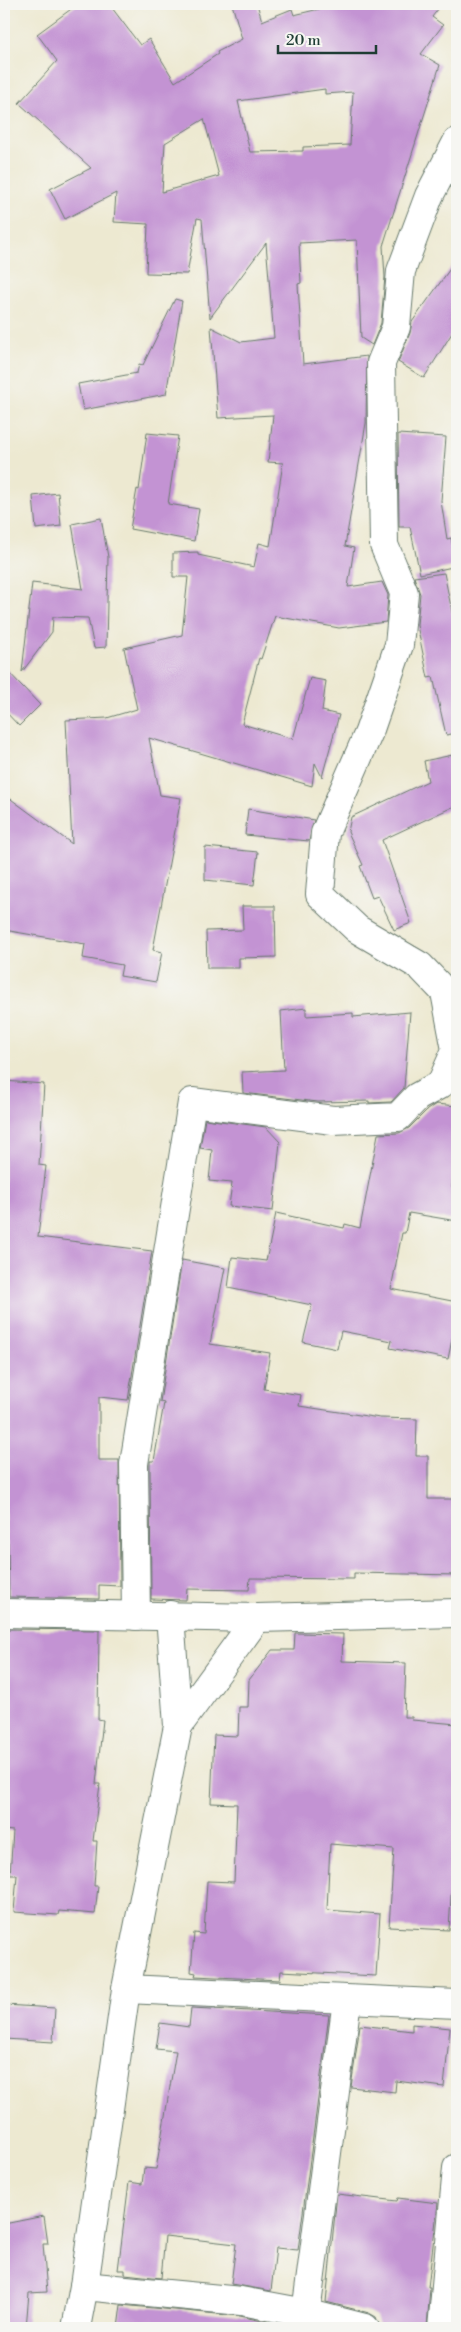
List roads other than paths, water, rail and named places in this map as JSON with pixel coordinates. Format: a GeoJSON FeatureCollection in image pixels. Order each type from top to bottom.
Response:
{"type":"FeatureCollection","features":[{"type":"Feature","properties":{"kind":"street"},"geometry":{"type":"LineString","coordinates":[[136,1616],[134,1464],[192,1102],[333,1120],[398,1117],[416,1097],[441,1084],[456,1050],[445,992],[420,966],[357,929],[320,894],[325,833],[369,732],[399,644],[404,593],[384,545],[382,363],[396,327],[401,271],[429,196],[457,142]]}},
{"type":"Feature","properties":{"kind":"street"},"geometry":{"type":"LineString","coordinates":[[4,1613],[257,1618],[457,1613]]}},
{"type":"Feature","properties":{"kind":"street"},"geometry":{"type":"LineString","coordinates":[[76,2328],[84,2286],[126,1989],[178,1726],[170,1615]]}},
{"type":"Feature","properties":{"kind":"street"},"geometry":{"type":"LineString","coordinates":[[178,1726],[257,1618]]}},
{"type":"Feature","properties":{"kind":"street"},"geometry":{"type":"LineString","coordinates":[[126,1989],[457,2004]]}},
{"type":"Feature","properties":{"kind":"street"},"geometry":{"type":"LineString","coordinates":[[306,2313],[347,2000]]}},
{"type":"Feature","properties":{"kind":"street"},"geometry":{"type":"LineString","coordinates":[[442,2328],[457,2168]]}},
{"type":"Feature","properties":{"kind":"street"},"geometry":{"type":"LineString","coordinates":[[84,2286],[241,2301],[306,2313],[365,2328]]}}]}
